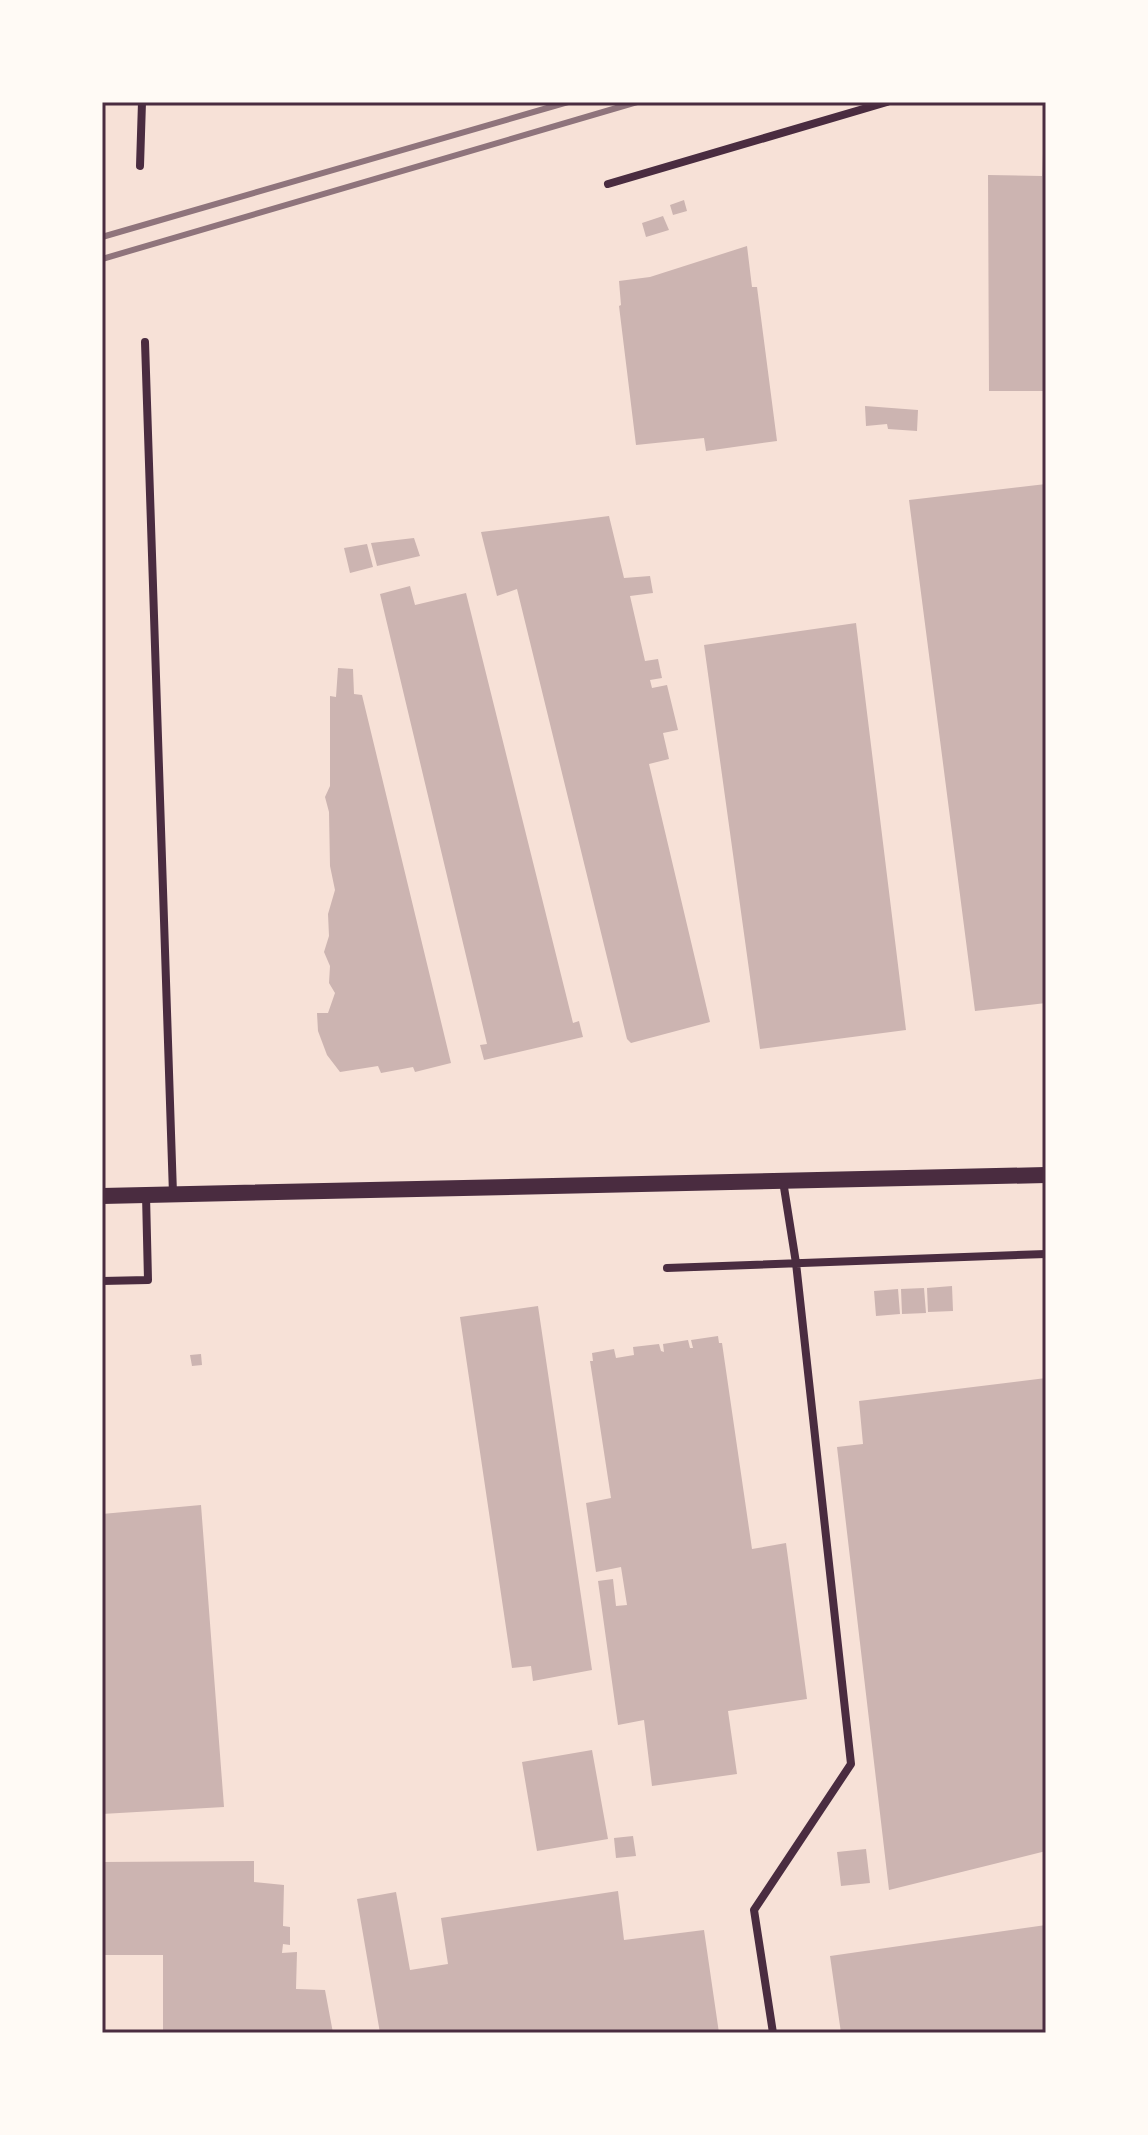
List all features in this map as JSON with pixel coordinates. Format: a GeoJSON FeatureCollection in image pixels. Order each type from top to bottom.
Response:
{"type":"FeatureCollection","features":[{"type":"Feature","properties":{"kind":"main road"},"geometry":{"type":"LineString","coordinates":[[102,1196],[1046,1175]]}},
{"type":"Feature","properties":{"kind":"street"},"geometry":{"type":"LineString","coordinates":[[140,166],[142,102]]}},
{"type":"Feature","properties":{"kind":"street"},"geometry":{"type":"LineString","coordinates":[[608,184],[887,102]]}},
{"type":"Feature","properties":{"kind":"street"},"geometry":{"type":"LineString","coordinates":[[145,342],[173,1195]]}},
{"type":"Feature","properties":{"kind":"street"},"geometry":{"type":"LineString","coordinates":[[773,2033],[754,1910],[851,1764],[796,1263],[783,1181]]}},
{"type":"Feature","properties":{"kind":"street"},"geometry":{"type":"LineString","coordinates":[[102,1281],[148,1280],[146,1195]]}},
{"type":"Feature","properties":{"kind":"street"},"geometry":{"type":"LineString","coordinates":[[667,1268],[1046,1254]]}},
{"type":"Feature","properties":{"kind":"building"},"geometry":{"type":"Polygon","coordinates":[[[1046,153],[1046,391],[989,391],[988,175],[1042,176],[1043,154],[1046,153]]]}},
{"type":"Feature","properties":{"kind":"building"},"geometry":{"type":"Polygon","coordinates":[[[684,200],[687,211],[673,215],[670,205],[684,200]]]}},
{"type":"Feature","properties":{"kind":"building"},"geometry":{"type":"Polygon","coordinates":[[[663,216],[669,230],[646,237],[642,223],[663,216]]]}},
{"type":"Feature","properties":{"kind":"building"},"geometry":{"type":"Polygon","coordinates":[[[747,246],[752,287],[757,287],[777,441],[706,451],[704,438],[636,445],[619,306],[619,281],[650,277],[747,246]]]}},
{"type":"Feature","properties":{"kind":"building"},"geometry":{"type":"Polygon","coordinates":[[[865,406],[918,410],[917,431],[888,429],[887,424],[866,426],[865,406]]]}},
{"type":"Feature","properties":{"kind":"building"},"geometry":{"type":"Polygon","coordinates":[[[1046,484],[1046,1003],[975,1011],[909,500],[1046,484]]]}},
{"type":"Feature","properties":{"kind":"building"},"geometry":{"type":"Polygon","coordinates":[[[609,516],[624,578],[650,576],[653,593],[630,596],[645,661],[658,659],[662,678],[650,680],[652,688],[667,685],[678,730],[663,733],[669,759],[649,764],[710,1022],[631,1043],[627,1039],[517,589],[497,596],[481,532],[609,516]]]}},
{"type":"Feature","properties":{"kind":"building"},"geometry":{"type":"Polygon","coordinates":[[[414,538],[420,556],[377,566],[371,543],[414,538]]]}},
{"type":"Feature","properties":{"kind":"building"},"geometry":{"type":"Polygon","coordinates":[[[367,544],[373,567],[350,573],[344,548],[367,544]]]}},
{"type":"Feature","properties":{"kind":"building"},"geometry":{"type":"Polygon","coordinates":[[[410,586],[415,605],[466,593],[573,1023],[579,1021],[583,1037],[484,1060],[480,1045],[487,1044],[380,594],[410,586]]]}},
{"type":"Feature","properties":{"kind":"building"},"geometry":{"type":"Polygon","coordinates":[[[856,623],[906,1030],[760,1049],[704,645],[856,623]]]}},
{"type":"Feature","properties":{"kind":"building"},"geometry":{"type":"Polygon","coordinates":[[[338,668],[353,669],[354,694],[362,695],[451,1063],[415,1072],[413,1067],[381,1073],[378,1066],[340,1072],[327,1055],[318,1031],[317,1013],[328,1013],[335,993],[329,983],[330,966],[324,952],[329,936],[328,914],[335,890],[330,866],[329,812],[325,797],[330,786],[330,696],[336,697],[338,668]]]}},
{"type":"Feature","properties":{"kind":"building"},"geometry":{"type":"Polygon","coordinates":[[[952,1286],[953,1311],[928,1312],[927,1288],[952,1286]]]}},
{"type":"Feature","properties":{"kind":"building"},"geometry":{"type":"Polygon","coordinates":[[[924,1288],[926,1313],[902,1314],[901,1289],[924,1288]]]}},
{"type":"Feature","properties":{"kind":"building"},"geometry":{"type":"Polygon","coordinates":[[[898,1289],[900,1314],[876,1316],[874,1291],[898,1289]]]}},
{"type":"Feature","properties":{"kind":"building"},"geometry":{"type":"Polygon","coordinates":[[[538,1306],[592,1670],[533,1681],[531,1666],[512,1668],[460,1317],[538,1306]]]}},
{"type":"Feature","properties":{"kind":"building"},"geometry":{"type":"Polygon","coordinates":[[[718,1336],[719,1343],[722,1343],[752,1549],[786,1543],[807,1699],[728,1711],[737,1774],[652,1786],[644,1720],[618,1725],[598,1581],[613,1579],[616,1606],[627,1605],[621,1567],[596,1572],[586,1503],[611,1498],[590,1361],[593,1361],[592,1353],[614,1349],[616,1358],[634,1355],[633,1347],[659,1344],[664,1352],[663,1344],[688,1340],[690,1348],[693,1348],[691,1340],[718,1336]]]}},
{"type":"Feature","properties":{"kind":"building"},"geometry":{"type":"Polygon","coordinates":[[[201,1354],[202,1365],[192,1366],[190,1355],[201,1354]]]}},
{"type":"Feature","properties":{"kind":"building"},"geometry":{"type":"Polygon","coordinates":[[[1046,1378],[1046,1851],[889,1890],[837,1447],[863,1444],[859,1401],[1046,1378]]]}},
{"type":"Feature","properties":{"kind":"building"},"geometry":{"type":"Polygon","coordinates":[[[201,1505],[224,1807],[102,1814],[102,1514],[201,1505]]]}},
{"type":"Feature","properties":{"kind":"building"},"geometry":{"type":"Polygon","coordinates":[[[592,1750],[608,1839],[537,1851],[522,1762],[592,1750]]]}},
{"type":"Feature","properties":{"kind":"building"},"geometry":{"type":"Polygon","coordinates":[[[633,1836],[636,1856],[616,1858],[614,1838],[633,1836]]]}},
{"type":"Feature","properties":{"kind":"building"},"geometry":{"type":"Polygon","coordinates":[[[866,1849],[870,1883],[841,1886],[837,1852],[866,1849]]]}},
{"type":"Feature","properties":{"kind":"building"},"geometry":{"type":"Polygon","coordinates":[[[254,1861],[254,1882],[284,1885],[283,1926],[290,1927],[290,1945],[283,1944],[282,1953],[297,1952],[296,1989],[325,1990],[333,2033],[163,2033],[163,1955],[102,1955],[102,1862],[254,1861]]]}},
{"type":"Feature","properties":{"kind":"building"},"geometry":{"type":"Polygon","coordinates":[[[618,1891],[624,1940],[704,1930],[719,2033],[380,2033],[357,1899],[396,1892],[410,1970],[448,1964],[441,1918],[618,1891]]]}},
{"type":"Feature","properties":{"kind":"building"},"geometry":{"type":"Polygon","coordinates":[[[1046,1925],[1046,2033],[841,2033],[830,1956],[1046,1925]]]}},
{"type":"Feature","properties":{"kind":"railway"},"geometry":{"type":"LineString","coordinates":[[102,237],[568,102]]}},
{"type":"Feature","properties":{"kind":"railway"},"geometry":{"type":"LineString","coordinates":[[102,259],[637,102]]}}]}
